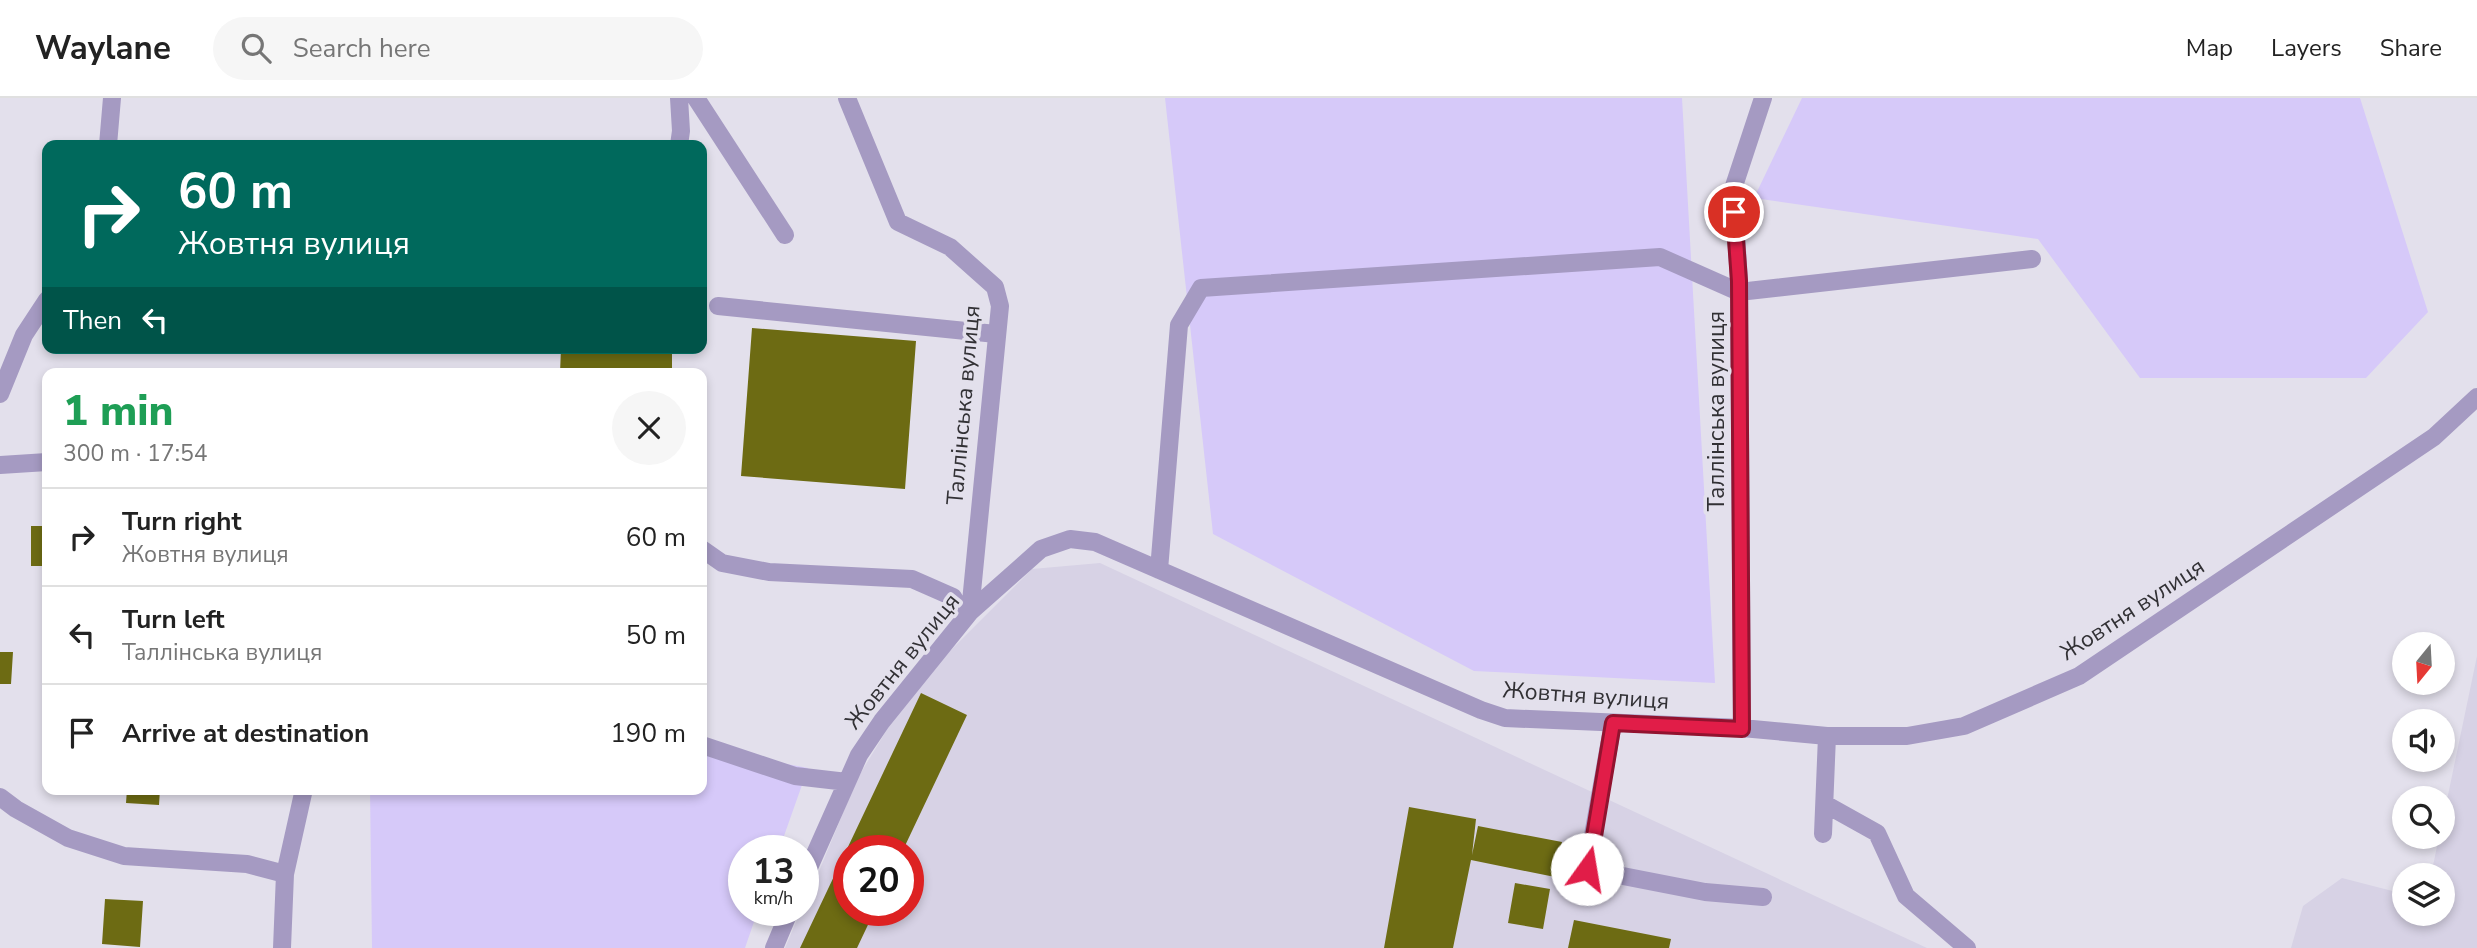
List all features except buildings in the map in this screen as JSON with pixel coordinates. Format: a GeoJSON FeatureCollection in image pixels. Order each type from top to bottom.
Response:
{"type":"FeatureCollection","features":[{"type":"Feature","properties":{"kind":"street"},"geometry":{"type":"LineString","coordinates":[[108,140],[112,98]]}},
{"type":"Feature","properties":{"kind":"street"},"geometry":{"type":"LineString","coordinates":[[679,98],[680,140]]}},
{"type":"Feature","properties":{"kind":"street"},"geometry":{"type":"LineString","coordinates":[[696,98],[785,235]]}},
{"type":"Feature","properties":{"kind":"street","name":"Таллінська вулиця"},"geometry":{"type":"LineString","coordinates":[[847,98],[898,222],[950,247],[995,287],[1000,306],[967,615]]}},
{"type":"Feature","properties":{"kind":"street","name":"Таллінська вулиця"},"geometry":{"type":"LineString","coordinates":[[1742,729],[1739,292],[1733,189],[1763,98]]}},
{"type":"Feature","properties":{"kind":"street"},"geometry":{"type":"LineString","coordinates":[[1159,570],[1179,324],[1200,288],[1660,257],[1739,292],[2032,259]]}},
{"type":"Feature","properties":{"kind":"street"},"geometry":{"type":"LineString","coordinates":[[718,306],[996,334]]}},
{"type":"Feature","properties":{"kind":"street"},"geometry":{"type":"LineString","coordinates":[[0,394],[24,335],[42,308]]}},
{"type":"Feature","properties":{"kind":"street","name":"Жовтня вулиця"},"geometry":{"type":"LineString","coordinates":[[819,845],[859,755],[882,721],[967,615],[1041,550],[1070,540],[1095,542],[1481,710],[1505,718],[1742,729],[1827,736],[1907,736],[1964,726],[2080,676],[2434,437],[2477,397]]}},
{"type":"Feature","properties":{"kind":"street"},"geometry":{"type":"LineString","coordinates":[[0,465],[42,462]]}},
{"type":"Feature","properties":{"kind":"street"},"geometry":{"type":"LineString","coordinates":[[707,552],[722,563],[769,572],[912,579],[953,597],[967,615]]}},
{"type":"Feature","properties":{"kind":"street"},"geometry":{"type":"LineString","coordinates":[[1613,723],[1587,869],[1705,892],[1763,897]]}},
{"type":"Feature","properties":{"kind":"street"},"geometry":{"type":"LineString","coordinates":[[1823,834],[1827,736]]}},
{"type":"Feature","properties":{"kind":"street"},"geometry":{"type":"LineString","coordinates":[[707,747],[796,776],[847,782]]}},
{"type":"Feature","properties":{"kind":"street"},"geometry":{"type":"LineString","coordinates":[[282,948],[285,874],[303,795]]}},
{"type":"Feature","properties":{"kind":"street"},"geometry":{"type":"LineString","coordinates":[[0,797],[16,810],[68,838],[124,856],[247,864],[285,874]]}},
{"type":"Feature","properties":{"kind":"street"},"geometry":{"type":"LineString","coordinates":[[1825,804],[1877,832],[1906,896],[1967,948]]}},
{"type":"Feature","properties":{"kind":"street"},"geometry":{"type":"LineString","coordinates":[[774,948],[783,926]]}},
{"type":"Feature","properties":{"kind":"shaded area"},"geometry":{"type":"Polygon","coordinates":[[[1165,98],[1682,98],[1715,683],[1474,671],[1213,534],[1165,98]]]}},
{"type":"Feature","properties":{"kind":"shaded area"},"geometry":{"type":"Polygon","coordinates":[[[1802,98],[2360,98],[2428,312],[2366,378],[2140,378],[2038,239],[1754,198],[1802,98]]]}},
{"type":"Feature","properties":{"kind":"shaded area"},"geometry":{"type":"Polygon","coordinates":[[[1100,563],[1927,948],[785,948],[794,926],[819,926],[819,871],[833,837],[833,926],[924,926],[924,835],[834,835],[857,779],[911,690],[1032,569],[1100,563]]]}},
{"type":"Feature","properties":{"kind":"shaded area"},"geometry":{"type":"Polygon","coordinates":[[[2477,656],[2477,948],[2291,948],[2303,906],[2342,878],[2392,891],[2392,926],[2455,926],[2455,863],[2434,863],[2436,849],[2455,849],[2455,786],[2450,786],[2455,772],[2477,656]]]}},
{"type":"Feature","properties":{"kind":"shaded area"},"geometry":{"type":"Polygon","coordinates":[[[707,749],[808,768],[784,835],[728,835],[728,926],[753,926],[745,948],[372,948],[370,795],[707,795],[707,749]]]}},
{"type":"Feature","properties":{"kind":"route"},"geometry":{"type":"LineString","coordinates":[[1587,869],[1613,723],[1742,729],[1739,281],[1734,212]]}}]}
